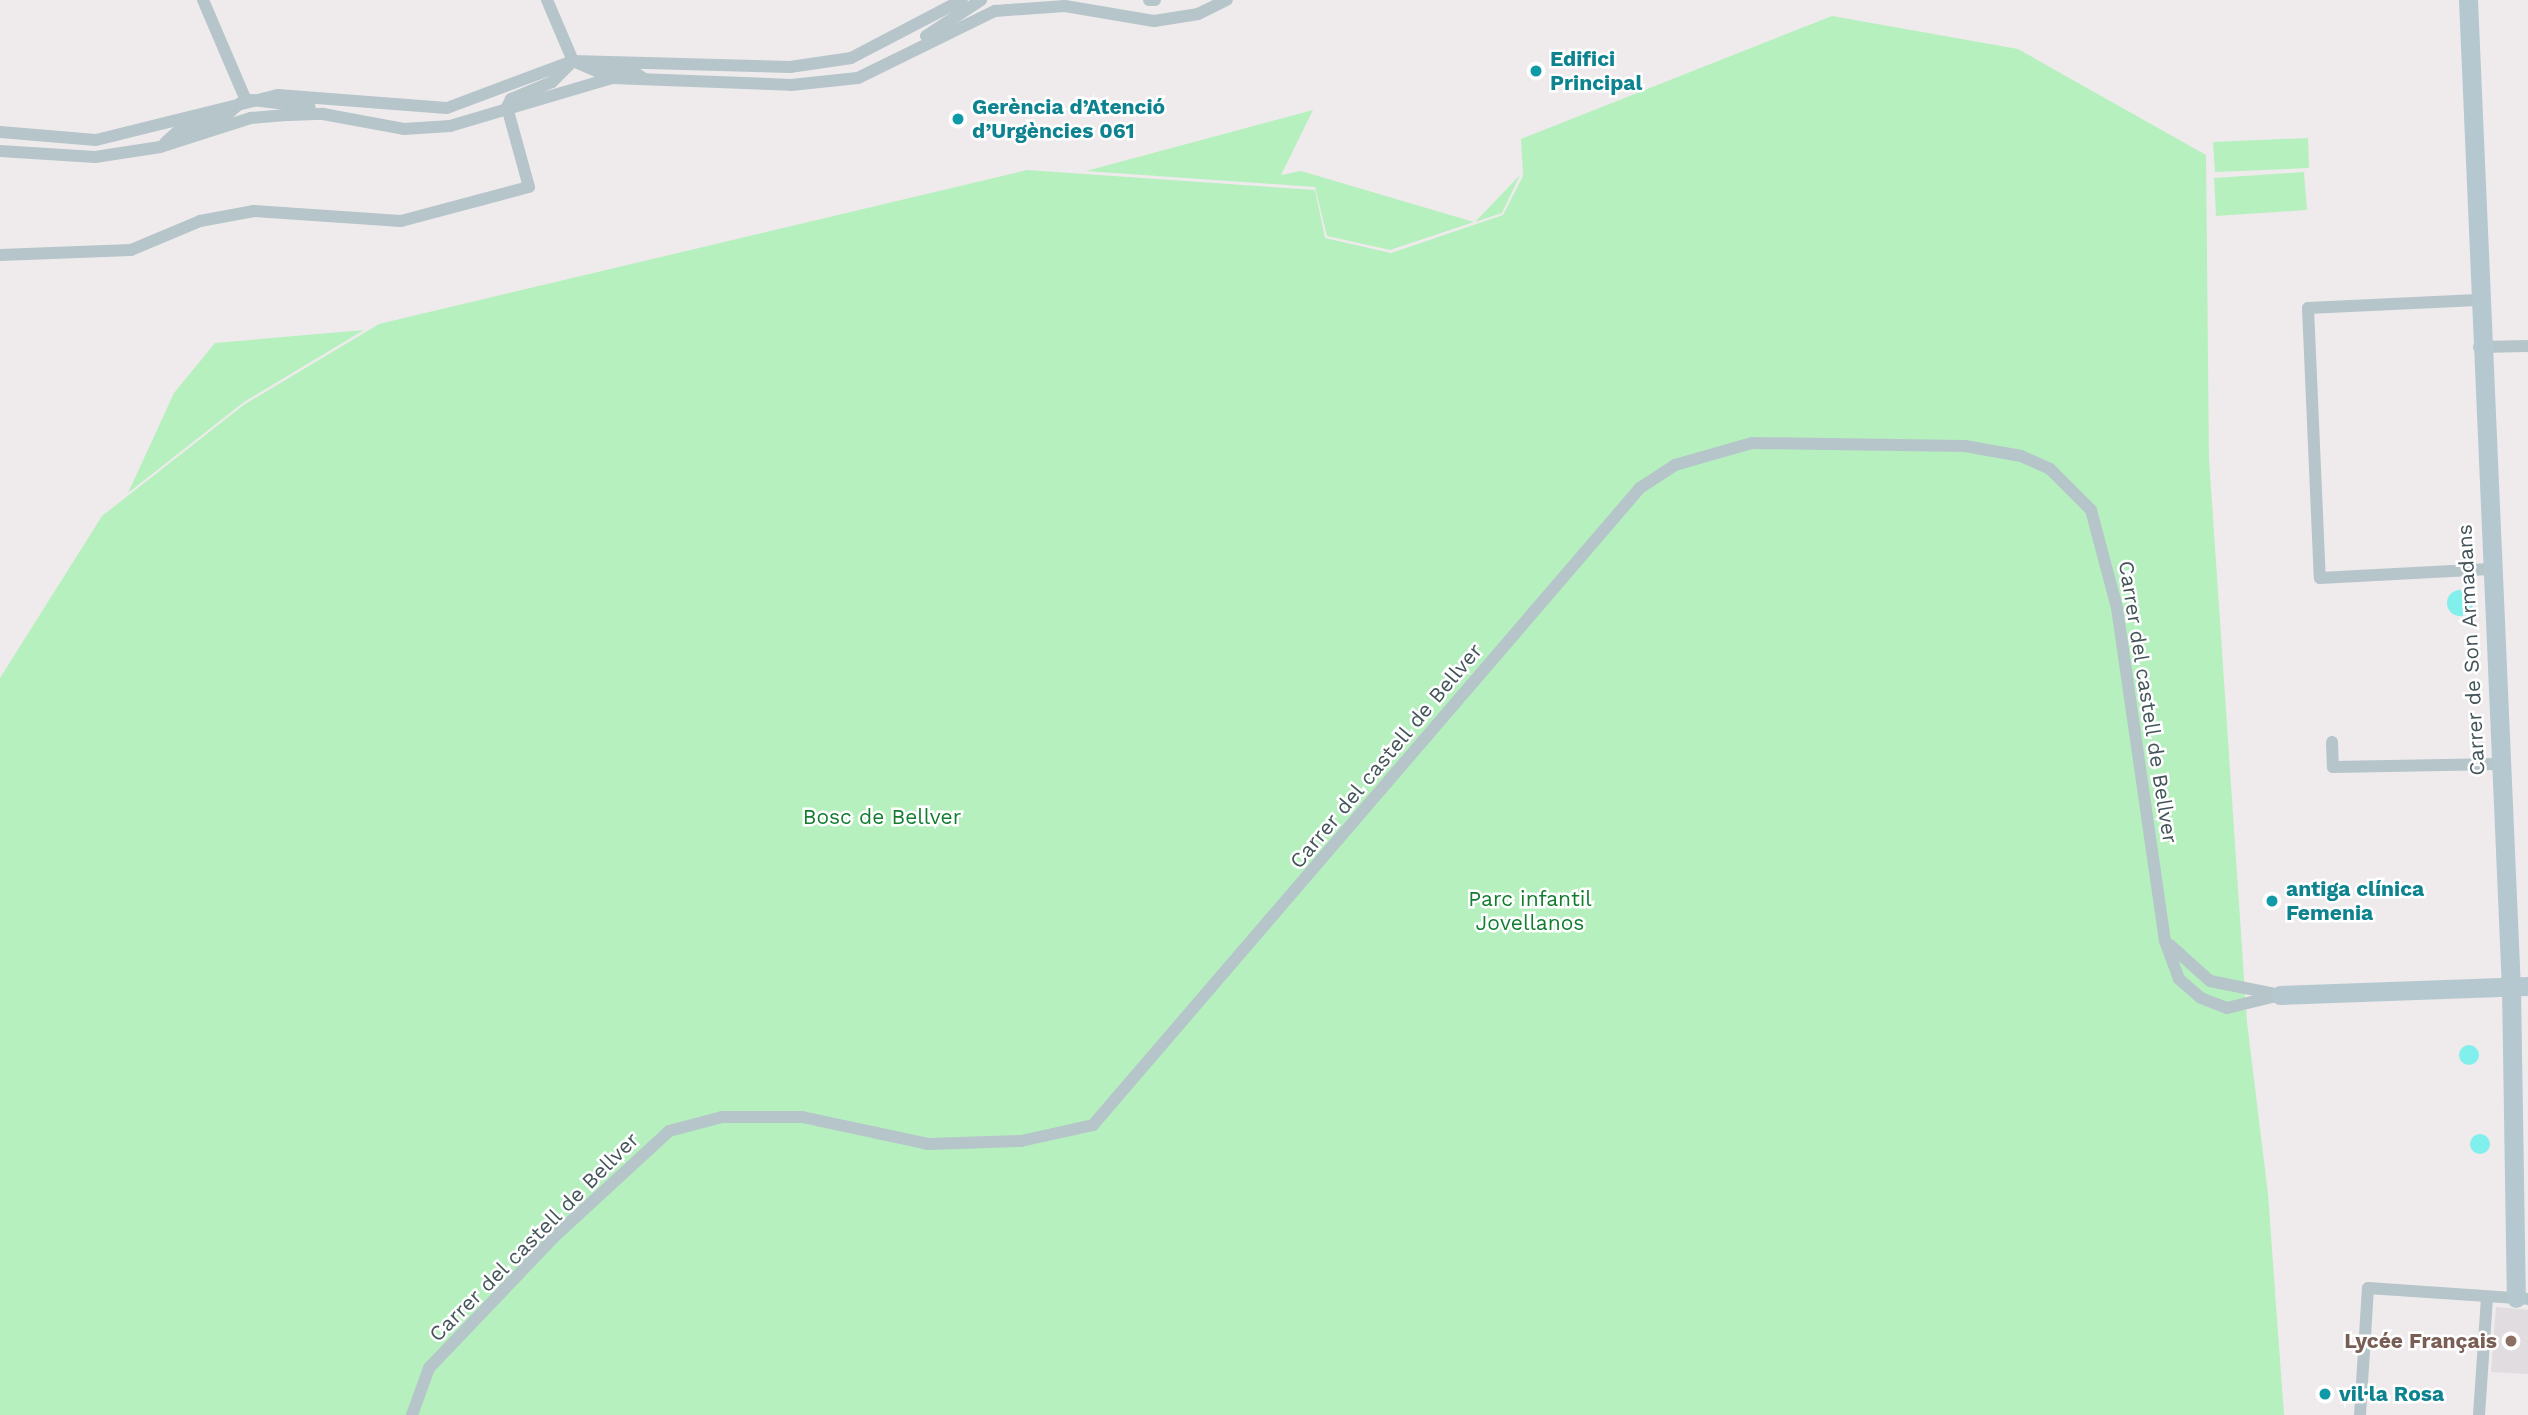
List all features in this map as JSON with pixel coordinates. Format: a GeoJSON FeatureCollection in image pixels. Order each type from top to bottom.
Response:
{"type":"FeatureCollection","features":[{"type":"Feature","properties":{"kind":"street"},"geometry":{"type":"LineString","coordinates":[[203,0],[245,98]]}},
{"type":"Feature","properties":{"kind":"street"},"geometry":{"type":"LineString","coordinates":[[547,0],[573,61],[597,71],[628,68],[643,78]]}},
{"type":"Feature","properties":{"kind":"street"},"geometry":{"type":"LineString","coordinates":[[0,132],[96,139],[155,129],[245,98],[326,97],[447,108],[573,61],[790,67],[851,58],[962,0]]}},
{"type":"Feature","properties":{"kind":"street"},"geometry":{"type":"LineString","coordinates":[[924,44],[926,34],[981,0]]}},
{"type":"Feature","properties":{"kind":"street"},"geometry":{"type":"LineString","coordinates":[[1149,0],[1155,0]]}},
{"type":"Feature","properties":{"kind":"street"},"geometry":{"type":"LineString","coordinates":[[245,98],[404,129],[450,126],[579,84],[643,78],[791,85],[858,78],[995,11],[1061,3],[1154,21],[1198,14],[1227,0]]}},
{"type":"Feature","properties":{"kind":"street","name":"Carrer de Son Armadans"},"geometry":{"type":"LineString","coordinates":[[2468,0],[2477,300],[2500,764],[2519,986],[2522,1298]]}},
{"type":"Feature","properties":{"kind":"street"},"geometry":{"type":"LineString","coordinates":[[0,255],[131,250],[200,222],[254,211],[401,221],[529,187],[507,107],[511,99],[552,82],[573,61]]}},
{"type":"Feature","properties":{"kind":"street"},"geometry":{"type":"LineString","coordinates":[[160,147],[177,132],[223,118],[245,98]]}},
{"type":"Feature","properties":{"kind":"street"},"geometry":{"type":"LineString","coordinates":[[0,150],[95,157],[160,147],[251,118],[323,114]]}},
{"type":"Feature","properties":{"kind":"street"},"geometry":{"type":"LineString","coordinates":[[2477,300],[2308,308],[2320,578],[2490,569]]}},
{"type":"Feature","properties":{"kind":"street"},"geometry":{"type":"LineString","coordinates":[[2479,347],[2528,346]]}},
{"type":"Feature","properties":{"kind":"street","name":"Carrer del castell de Bellver"},"geometry":{"type":"LineString","coordinates":[[412,1415],[429,1368],[555,1236],[669,1131],[722,1117],[802,1117],[929,1144],[1021,1141],[1093,1125],[1640,488],[1711,452],[1752,443],[1965,446],[2021,456],[2050,470],[2091,510],[2117,608],[2165,941],[2179,979],[2201,998],[2239,1008],[2280,995]]}},
{"type":"Feature","properties":{"kind":"street"},"geometry":{"type":"LineString","coordinates":[[2332,742],[2333,767],[2500,764]]}},
{"type":"Feature","properties":{"kind":"street"},"geometry":{"type":"LineString","coordinates":[[2165,941],[2210,981],[2280,995],[2519,986]]}},
{"type":"Feature","properties":{"kind":"street"},"geometry":{"type":"LineString","coordinates":[[2360,1415],[2368,1288],[2522,1298]]}},
{"type":"Feature","properties":{"kind":"street"},"geometry":{"type":"LineString","coordinates":[[2479,1415],[2487,1297]]}},
{"type":"Feature","properties":{"kind":"shaded area","name":"Lycée Français"},"geometry":{"type":"Polygon","coordinates":[[[2496,1307],[2528,1310],[2528,1374],[2491,1372],[2496,1307]]]}},
{"type":"Feature","properties":{"kind":"green space","name":"Bosc de Bellver"},"geometry":{"type":"Polygon","coordinates":[[[1832,16],[2018,49],[2206,155],[2209,458],[2247,1022],[2268,1194],[2284,1415],[0,1415],[0,678],[102,516],[245,404],[379,324],[1027,170],[1315,190],[1325,238],[1391,253],[1503,215],[1523,176],[1521,139],[1832,16]]]}},
{"type":"Feature","properties":{"kind":"green space"},"geometry":{"type":"Polygon","coordinates":[[[1313,110],[1281,175],[1301,171],[1474,222],[1390,250],[1327,236],[1315,187],[1086,171],[1313,110]]]}},
{"type":"Feature","properties":{"kind":"green space"},"geometry":{"type":"Polygon","coordinates":[[[2308,138],[2309,168],[2215,172],[2213,142],[2308,138]]]}},
{"type":"Feature","properties":{"kind":"green space"},"geometry":{"type":"Polygon","coordinates":[[[2304,172],[2307,210],[2216,216],[2214,178],[2304,172]]]}},
{"type":"Feature","properties":{"kind":"green space"},"geometry":{"type":"Polygon","coordinates":[[[1520,175],[1502,213],[1475,222],[1520,175]]]}},
{"type":"Feature","properties":{"kind":"green space"},"geometry":{"type":"Polygon","coordinates":[[[364,330],[244,402],[128,493],[174,393],[215,343],[364,330]]]}},
{"type":"Feature","properties":{"kind":"water"},"geometry":{"type":"Polygon","coordinates":[[[2460,590],[2469,594],[2473,603],[2469,612],[2460,616],[2451,612],[2447,603],[2451,594],[2460,590]]]}},
{"type":"Feature","properties":{"kind":"water"},"geometry":{"type":"Polygon","coordinates":[[[2465,1045],[2473,1045],[2479,1055],[2473,1065],[2465,1065],[2459,1059],[2459,1051],[2465,1045]]]}},
{"type":"Feature","properties":{"kind":"water"},"geometry":{"type":"Polygon","coordinates":[[[2480,1134],[2487,1137],[2490,1144],[2487,1151],[2480,1154],[2473,1151],[2470,1144],[2473,1137],[2480,1134]]]}},
{"type":"Feature","properties":{"kind":"place","name":"Edifici Principal"},"geometry":{"type":"Point","coordinates":[1536,71]}},
{"type":"Feature","properties":{"kind":"place","name":"Gerència d’Atenció d’Urgències 061"},"geometry":{"type":"Point","coordinates":[958,119]}},
{"type":"Feature","properties":{"kind":"place","name":"antiga clínica Femenia"},"geometry":{"type":"Point","coordinates":[2272,901]}},
{"type":"Feature","properties":{"kind":"place","name":"Lycée Français"},"geometry":{"type":"Point","coordinates":[2511,1341]}},
{"type":"Feature","properties":{"kind":"place","name":"vil·la Rosa"},"geometry":{"type":"Point","coordinates":[2325,1394]}},
{"type":"Feature","properties":{"kind":"park label","name":"Parc infantil Jovellanos"},"geometry":{"type":"Point","coordinates":[1530,911]}}]}
